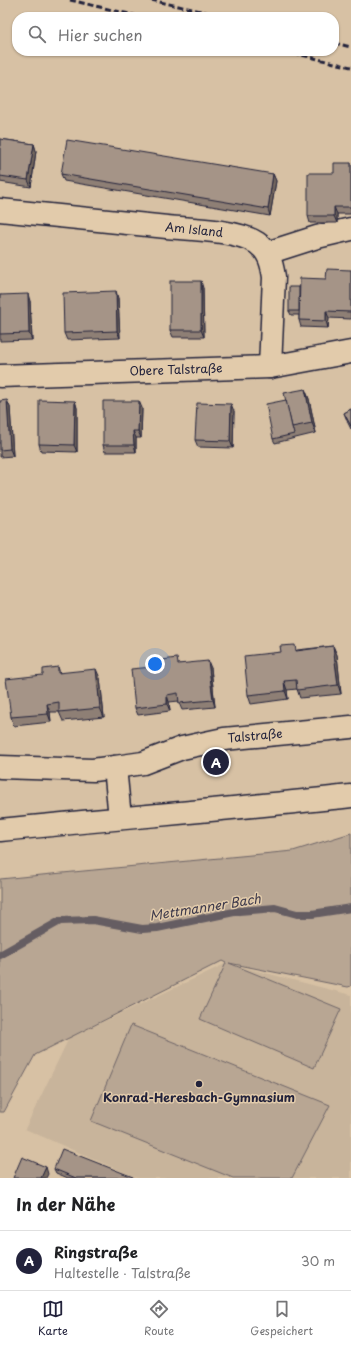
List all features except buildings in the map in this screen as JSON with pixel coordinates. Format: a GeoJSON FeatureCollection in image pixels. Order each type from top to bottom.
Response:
{"type":"FeatureCollection","features":[{"type":"Feature","properties":{"kind":"street","name":"Am Island"},"geometry":{"type":"LineString","coordinates":[[0,210],[236,235],[257,242],[267,253]]}},
{"type":"Feature","properties":{"kind":"street"},"geometry":{"type":"LineString","coordinates":[[270,367],[274,291],[272,267],[267,253],[317,237],[351,229]]}},
{"type":"Feature","properties":{"kind":"street","name":"Obere Talstraße"},"geometry":{"type":"LineString","coordinates":[[0,376],[270,367],[351,352]]}},
{"type":"Feature","properties":{"kind":"street","name":"Talstraße"},"geometry":{"type":"LineString","coordinates":[[0,767],[93,770],[143,763],[182,748],[224,739],[351,727]]}},
{"type":"Feature","properties":{"kind":"street"},"geometry":{"type":"LineString","coordinates":[[115,767],[120,818]]}},
{"type":"Feature","properties":{"kind":"street"},"geometry":{"type":"LineString","coordinates":[[0,830],[120,818],[249,808],[351,796]]}},
{"type":"Feature","properties":{"kind":"shaded area"},"geometry":{"type":"Polygon","coordinates":[[[351,833],[351,986],[348,987],[229,963],[341,1009],[314,1068],[200,1019],[226,963],[222,961],[35,1055],[4,1112],[0,1112],[0,879],[293,851],[351,833]]]}},
{"type":"Feature","properties":{"kind":"shaded area","name":"Konrad-Heresbach-Gymnasium"},"geometry":{"type":"Polygon","coordinates":[[[227,963],[351,995],[351,1178],[137,1178],[25,1129],[69,1038],[227,963]]]}},
{"type":"Feature","properties":{"kind":"shaded area"},"geometry":{"type":"Polygon","coordinates":[[[131,1025],[330,1105],[292,1178],[233,1178],[91,1121],[131,1025]]]}},
{"type":"Feature","properties":{"kind":"waterway","name":"Mettmanner Bach"},"geometry":{"type":"LineString","coordinates":[[0,955],[60,921],[93,920],[142,929],[157,928],[239,911],[275,908],[297,914],[312,914],[351,908]]}},
{"type":"Feature","properties":{"kind":"railway"},"geometry":{"type":"LineString","coordinates":[[70,0],[121,12]]}},
{"type":"Feature","properties":{"kind":"railway"},"geometry":{"type":"LineString","coordinates":[[151,0],[205,12]]}},
{"type":"Feature","properties":{"kind":"railway"},"geometry":{"type":"LineString","coordinates":[[339,44],[351,47]]}},
{"type":"Feature","properties":{"kind":"railway"},"geometry":{"type":"LineString","coordinates":[[306,56],[351,67]]}},
{"type":"Feature","properties":{"kind":"place","name":"Ringstraße"},"geometry":{"type":"Point","coordinates":[216,762]}},
{"type":"Feature","properties":{"kind":"place","name":"Konrad-Heresbach-Gymnasium"},"geometry":{"type":"Point","coordinates":[199,1084]}}]}
